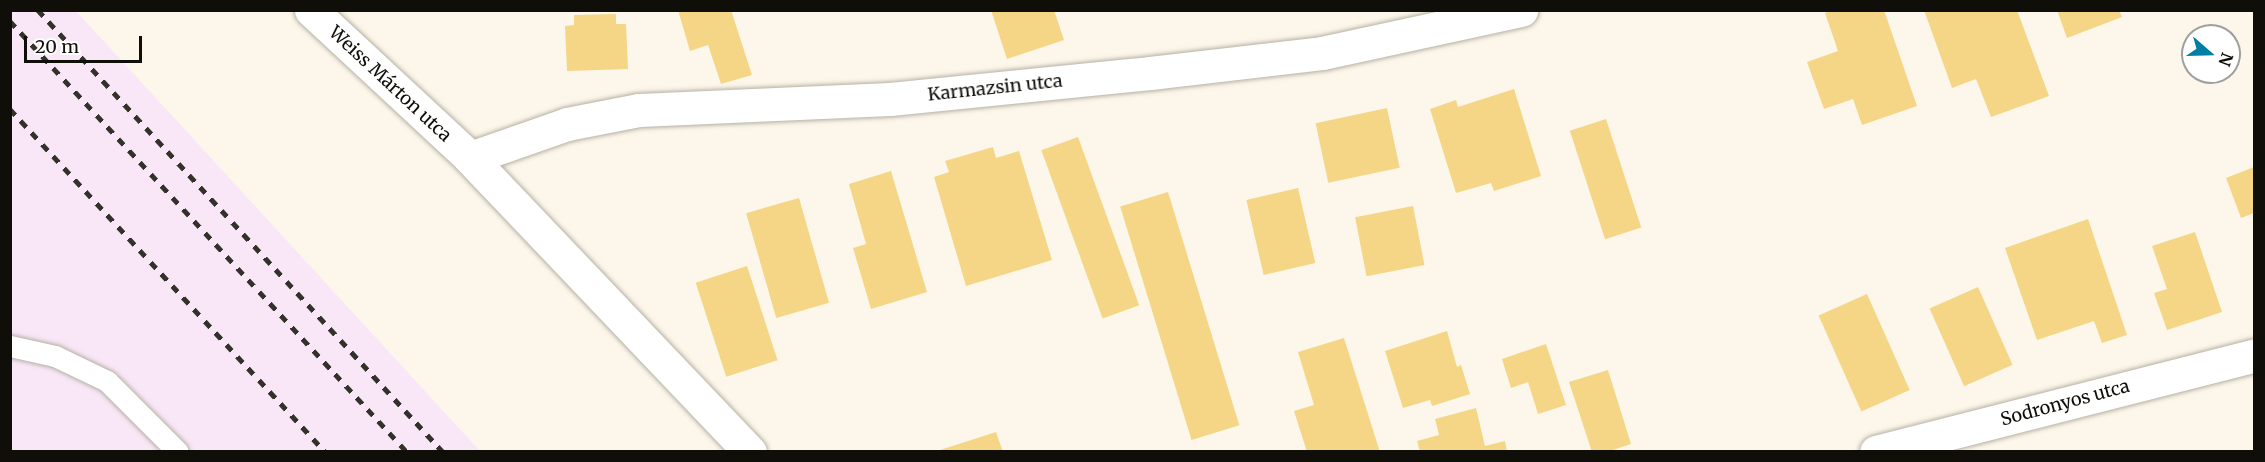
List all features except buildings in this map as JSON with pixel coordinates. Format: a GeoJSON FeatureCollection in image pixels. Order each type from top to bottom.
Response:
{"type":"FeatureCollection","features":[{"type":"Feature","properties":{"kind":"street","name":"Weiss Márton utca"},"geometry":{"type":"LineString","coordinates":[[311,10],[470,158],[750,452]]}},
{"type":"Feature","properties":{"kind":"street","name":"Karmazsin utca"},"geometry":{"type":"LineString","coordinates":[[470,158],[567,124],[639,110],[890,99],[1173,70],[1322,53],[1521,10]]}},
{"type":"Feature","properties":{"kind":"street","name":"Sodronyos utca"},"geometry":{"type":"LineString","coordinates":[[1876,452],[2254,356]]}},
{"type":"Feature","properties":{"kind":"lane"},"geometry":{"type":"LineString","coordinates":[[10,346],[55,356],[107,381],[178,452]]}},
{"type":"Feature","properties":{"kind":"shaded area"},"geometry":{"type":"Polygon","coordinates":[[[10,11],[76,11],[480,451],[11,451],[10,11]]]}},
{"type":"Feature","properties":{"kind":"railway"},"geometry":{"type":"LineString","coordinates":[[38,10],[443,452]]}},
{"type":"Feature","properties":{"kind":"railway"},"geometry":{"type":"LineString","coordinates":[[10,21],[407,452]]}},
{"type":"Feature","properties":{"kind":"railway"},"geometry":{"type":"LineString","coordinates":[[10,109],[325,452]]}}]}
